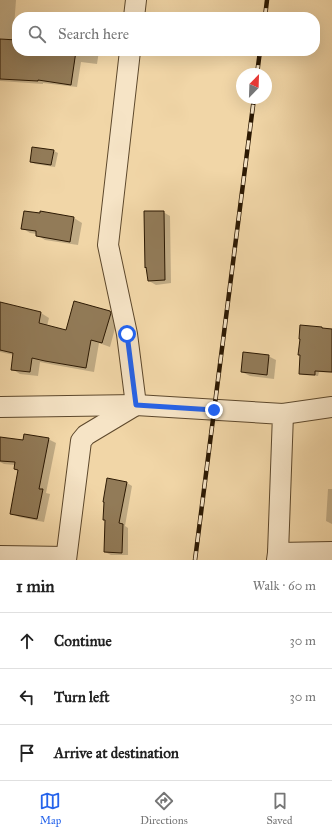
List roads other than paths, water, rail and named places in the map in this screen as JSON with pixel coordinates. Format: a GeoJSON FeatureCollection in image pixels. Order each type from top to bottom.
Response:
{"type":"FeatureCollection","features":[{"type":"Feature","properties":{"kind":"street"},"geometry":{"type":"LineString","coordinates":[[135,12],[136,0]]}},
{"type":"Feature","properties":{"kind":"street"},"geometry":{"type":"LineString","coordinates":[[129,56],[108,245],[127,334],[136,405]]}},
{"type":"Feature","properties":{"kind":"street"},"geometry":{"type":"LineString","coordinates":[[0,556],[66,559],[81,442],[86,435],[136,405]]}},
{"type":"Feature","properties":{"kind":"street"},"geometry":{"type":"LineString","coordinates":[[0,407],[136,405],[283,414],[332,407]]}},
{"type":"Feature","properties":{"kind":"street"},"geometry":{"type":"LineString","coordinates":[[283,414],[278,556],[332,552]]}},
{"type":"Feature","properties":{"kind":"railway"},"geometry":{"type":"LineString","coordinates":[[266,12],[267,0]]}},
{"type":"Feature","properties":{"kind":"railway"},"geometry":{"type":"LineString","coordinates":[[258,68],[259,56]]}},
{"type":"Feature","properties":{"kind":"railway"},"geometry":{"type":"LineString","coordinates":[[195,560],[253,104]]}}]}
